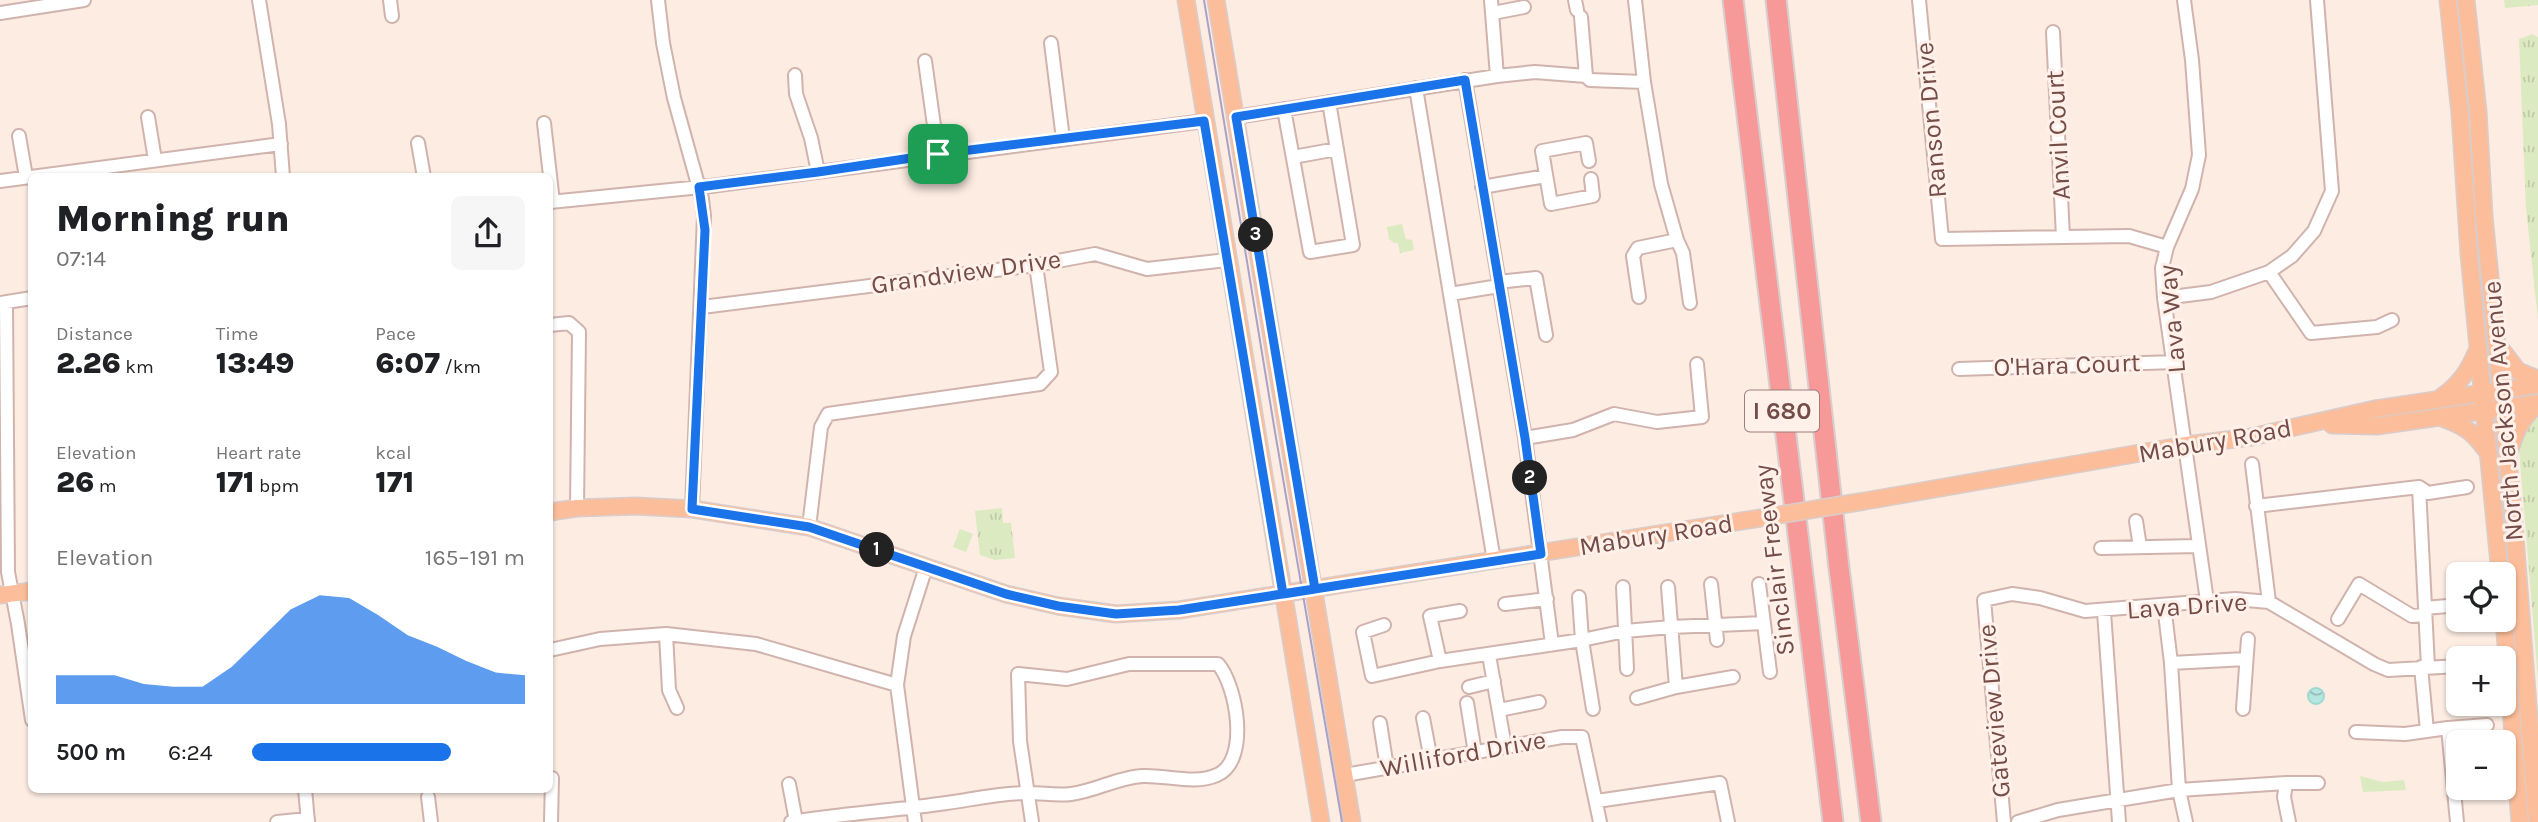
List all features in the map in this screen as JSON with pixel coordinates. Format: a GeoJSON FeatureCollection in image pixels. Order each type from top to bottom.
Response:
{"type":"FeatureCollection","features":[{"type":"Feature","properties":{"kind":"highway","name":"Sinclair Freeway"},"geometry":{"type":"LineString","coordinates":[[1733,0],[1833,822]]}},
{"type":"Feature","properties":{"kind":"highway","name":"I 680"},"geometry":{"type":"LineString","coordinates":[[1776,0],[1839,568],[1871,822]]}},
{"type":"Feature","properties":{"kind":"main road"},"geometry":{"type":"LineString","coordinates":[[1186,0],[1321,822]]}},
{"type":"Feature","properties":{"kind":"main road"},"geometry":{"type":"LineString","coordinates":[[1216,0],[1352,822]]}},
{"type":"Feature","properties":{"kind":"main road","name":"North Jackson Avenue"},"geometry":{"type":"LineString","coordinates":[[2448,0],[2483,393],[2494,410],[2507,459],[2537,822]]}},
{"type":"Feature","properties":{"kind":"main road","name":"North Jackson Avenue"},"geometry":{"type":"LineString","coordinates":[[2466,0],[2479,112],[2484,216],[2501,391],[2494,410],[2489,455],[2499,562]]}},
{"type":"Feature","properties":{"kind":"main road"},"geometry":{"type":"LineString","coordinates":[[2497,342],[2507,360],[2518,371],[2538,379]]}},
{"type":"Feature","properties":{"kind":"main road"},"geometry":{"type":"LineString","coordinates":[[2438,400],[2457,386],[2468,372],[2479,348]]}},
{"type":"Feature","properties":{"kind":"main road","name":"Mabury Road"},"geometry":{"type":"LineString","coordinates":[[553,512],[636,506],[692,509],[809,527],[1006,594],[1058,606],[1116,614],[1179,610],[1865,501],[2186,445],[2251,437],[2375,409],[2538,385]]}},
{"type":"Feature","properties":{"kind":"main road"},"geometry":{"type":"LineString","coordinates":[[2507,459],[2516,430],[2523,418],[2538,404]]}},
{"type":"Feature","properties":{"kind":"main road","name":"Mabury Road"},"geometry":{"type":"LineString","coordinates":[[2312,424],[2377,426],[2538,404]]}},
{"type":"Feature","properties":{"kind":"main road"},"geometry":{"type":"LineString","coordinates":[[2439,417],[2464,426],[2489,455]]}},
{"type":"Feature","properties":{"kind":"main road"},"geometry":{"type":"LineString","coordinates":[[5,595],[28,592]]}},
{"type":"Feature","properties":{"kind":"main road"},"geometry":{"type":"LineString","coordinates":[[2511,716],[2520,822]]}},
{"type":"Feature","properties":{"kind":"street"},"geometry":{"type":"LineString","coordinates":[[0,13],[84,0]]}},
{"type":"Feature","properties":{"kind":"street"},"geometry":{"type":"LineString","coordinates":[[259,0],[281,144],[283,173]]}},
{"type":"Feature","properties":{"kind":"street"},"geometry":{"type":"LineString","coordinates":[[390,0],[392,16]]}},
{"type":"Feature","properties":{"kind":"street"},"geometry":{"type":"LineString","coordinates":[[658,0],[674,98],[699,187],[705,230],[692,509]]}},
{"type":"Feature","properties":{"kind":"street"},"geometry":{"type":"LineString","coordinates":[[1635,0],[1644,82],[1661,184],[1683,253],[1690,303]]}},
{"type":"Feature","properties":{"kind":"street","name":"Ranson Drive"},"geometry":{"type":"LineString","coordinates":[[1919,0],[1942,239],[2063,237]]}},
{"type":"Feature","properties":{"kind":"street","name":"Lava Way"},"geometry":{"type":"LineString","coordinates":[[2184,0],[2192,60],[2199,155],[2192,189],[2167,247],[2162,268],[2207,601]]}},
{"type":"Feature","properties":{"kind":"street"},"geometry":{"type":"LineString","coordinates":[[2164,298],[2211,292],[2269,272],[2292,256],[2314,231],[2332,191],[2317,0]]}},
{"type":"Feature","properties":{"kind":"street"},"geometry":{"type":"LineString","coordinates":[[1497,76],[1492,7],[1524,7]]}},
{"type":"Feature","properties":{"kind":"street"},"geometry":{"type":"LineString","coordinates":[[1578,9],[1586,76]]}},
{"type":"Feature","properties":{"kind":"street","name":"Anvil Court"},"geometry":{"type":"LineString","coordinates":[[2053,32],[2063,237]]}},
{"type":"Feature","properties":{"kind":"street"},"geometry":{"type":"LineString","coordinates":[[1051,43],[1063,139]]}},
{"type":"Feature","properties":{"kind":"street"},"geometry":{"type":"LineString","coordinates":[[925,61],[938,154]]}},
{"type":"Feature","properties":{"kind":"street"},"geometry":{"type":"LineString","coordinates":[[1236,117],[1465,80],[1535,72],[1586,76],[1590,80],[1644,82]]}},
{"type":"Feature","properties":{"kind":"street"},"geometry":{"type":"LineString","coordinates":[[795,75],[796,94],[811,138],[818,172]]}},
{"type":"Feature","properties":{"kind":"street"},"geometry":{"type":"LineString","coordinates":[[1465,80],[1525,438],[1552,643]]}},
{"type":"Feature","properties":{"kind":"street"},"geometry":{"type":"LineString","coordinates":[[1416,88],[1494,561]]}},
{"type":"Feature","properties":{"kind":"street"},"geometry":{"type":"LineString","coordinates":[[1284,109],[1310,252],[1353,245],[1329,102]]}},
{"type":"Feature","properties":{"kind":"street"},"geometry":{"type":"LineString","coordinates":[[148,117],[155,160]]}},
{"type":"Feature","properties":{"kind":"street"},"geometry":{"type":"LineString","coordinates":[[553,202],[699,187],[1204,121]]}},
{"type":"Feature","properties":{"kind":"street"},"geometry":{"type":"LineString","coordinates":[[544,123],[548,173]]}},
{"type":"Feature","properties":{"kind":"street"},"geometry":{"type":"LineString","coordinates":[[0,181],[26,177],[19,136]]}},
{"type":"Feature","properties":{"kind":"street"},"geometry":{"type":"LineString","coordinates":[[418,143],[423,173]]}},
{"type":"Feature","properties":{"kind":"street"},"geometry":{"type":"LineString","coordinates":[[1589,161],[1586,143],[1542,151],[1551,204],[1594,197],[1591,179]]}},
{"type":"Feature","properties":{"kind":"street"},"geometry":{"type":"LineString","coordinates":[[56,173],[281,144]]}},
{"type":"Feature","properties":{"kind":"street"},"geometry":{"type":"LineString","coordinates":[[1293,157],[1336,149]]}},
{"type":"Feature","properties":{"kind":"street"},"geometry":{"type":"LineString","coordinates":[[1482,187],[1546,176]]}},
{"type":"Feature","properties":{"kind":"street"},"geometry":{"type":"LineString","coordinates":[[2063,237],[2129,236],[2167,247]]}},
{"type":"Feature","properties":{"kind":"street"},"geometry":{"type":"LineString","coordinates":[[1639,296],[1633,256],[1638,248],[1677,240]]}},
{"type":"Feature","properties":{"kind":"street","name":"Grandview Drive"},"geometry":{"type":"LineString","coordinates":[[702,307],[1036,265],[1095,254],[1147,269],[1227,260]]}},
{"type":"Feature","properties":{"kind":"street"},"geometry":{"type":"LineString","coordinates":[[809,527],[821,427],[828,414],[1040,384],[1046,380],[1051,372],[1036,265]]}},
{"type":"Feature","properties":{"kind":"street"},"geometry":{"type":"LineString","coordinates":[[2269,272],[2311,333],[2377,327],[2392,320]]}},
{"type":"Feature","properties":{"kind":"street"},"geometry":{"type":"LineString","coordinates":[[1450,294],[1536,278],[1546,335]]}},
{"type":"Feature","properties":{"kind":"street"},"geometry":{"type":"LineString","coordinates":[[28,299],[3,302],[8,572],[5,595],[18,624],[28,693]]}},
{"type":"Feature","properties":{"kind":"street"},"geometry":{"type":"LineString","coordinates":[[553,325],[569,323],[579,332],[577,508]]}},
{"type":"Feature","properties":{"kind":"street","name":"O'Hara Court"},"geometry":{"type":"LineString","coordinates":[[1959,369],[2175,362]]}},
{"type":"Feature","properties":{"kind":"street"},"geometry":{"type":"LineString","coordinates":[[1525,438],[1573,430],[1614,414],[1657,422],[1702,417],[1697,364]]}},
{"type":"Feature","properties":{"kind":"street"},"geometry":{"type":"LineString","coordinates":[[2252,464],[2269,602]]}},
{"type":"Feature","properties":{"kind":"street"},"geometry":{"type":"LineString","coordinates":[[2256,506],[2419,487],[2428,492],[2467,487]]}},
{"type":"Feature","properties":{"kind":"street"},"geometry":{"type":"LineString","coordinates":[[2419,487],[2427,731]]}},
{"type":"Feature","properties":{"kind":"street"},"geometry":{"type":"LineString","coordinates":[[2136,521],[2140,547]]}},
{"type":"Feature","properties":{"kind":"street"},"geometry":{"type":"LineString","coordinates":[[2101,548],[2198,546]]}},
{"type":"Feature","properties":{"kind":"street"},"geometry":{"type":"LineString","coordinates":[[915,822],[897,685],[904,636],[926,567]]}},
{"type":"Feature","properties":{"kind":"street"},"geometry":{"type":"LineString","coordinates":[[1711,584],[1717,640]]}},
{"type":"Feature","properties":{"kind":"street"},"geometry":{"type":"LineString","coordinates":[[1759,584],[1770,672]]}},
{"type":"Feature","properties":{"kind":"street"},"geometry":{"type":"LineString","coordinates":[[2338,619],[2359,584],[2412,616],[2446,607]]}},
{"type":"Feature","properties":{"kind":"street"},"geometry":{"type":"LineString","coordinates":[[1623,587],[1627,669]]}},
{"type":"Feature","properties":{"kind":"street"},"geometry":{"type":"LineString","coordinates":[[1668,587],[1676,687]]}},
{"type":"Feature","properties":{"kind":"street","name":"Lava Drive"},"geometry":{"type":"LineString","coordinates":[[1984,600],[2012,594],[2040,598],[2084,611],[2235,599],[2269,602],[2388,670],[2446,666]]}},
{"type":"Feature","properties":{"kind":"street"},"geometry":{"type":"LineString","coordinates":[[1579,597],[1582,640],[1593,709]]}},
{"type":"Feature","properties":{"kind":"street"},"geometry":{"type":"LineString","coordinates":[[1505,604],[1547,599]]}},
{"type":"Feature","properties":{"kind":"street","name":"Gateview Drive"},"geometry":{"type":"LineString","coordinates":[[1984,600],[2004,822]]}},
{"type":"Feature","properties":{"kind":"street"},"geometry":{"type":"LineString","coordinates":[[2164,605],[2171,663],[2179,790],[2186,822]]}},
{"type":"Feature","properties":{"kind":"street"},"geometry":{"type":"LineString","coordinates":[[1440,661],[1430,616],[1460,611]]}},
{"type":"Feature","properties":{"kind":"street"},"geometry":{"type":"LineString","coordinates":[[2105,611],[2119,822]]}},
{"type":"Feature","properties":{"kind":"street"},"geometry":{"type":"LineString","coordinates":[[1384,625],[1363,632],[1372,676],[1440,661],[1625,631],[1764,623]]}},
{"type":"Feature","properties":{"kind":"street"},"geometry":{"type":"LineString","coordinates":[[553,649],[600,639],[666,634],[756,644],[897,685]]}},
{"type":"Feature","properties":{"kind":"street"},"geometry":{"type":"LineString","coordinates":[[666,634],[669,690],[677,708]]}},
{"type":"Feature","properties":{"kind":"street"},"geometry":{"type":"LineString","coordinates":[[2243,709],[2248,639]]}},
{"type":"Feature","properties":{"kind":"street"},"geometry":{"type":"LineString","coordinates":[[1489,655],[1505,747]]}},
{"type":"Feature","properties":{"kind":"street"},"geometry":{"type":"LineString","coordinates":[[2171,663],[2246,659]]}},
{"type":"Feature","properties":{"kind":"street"},"geometry":{"type":"LineString","coordinates":[[789,784],[794,822],[1028,793],[1073,794],[1115,780],[1144,776],[1186,778],[1219,775],[1233,760],[1237,717],[1233,695],[1218,664],[1149,663],[1111,668],[1067,679],[1018,674],[1020,741],[1028,793],[1032,822]]}},
{"type":"Feature","properties":{"kind":"street"},"geometry":{"type":"LineString","coordinates":[[1637,698],[1676,687],[1734,677]]}},
{"type":"Feature","properties":{"kind":"street"},"geometry":{"type":"LineString","coordinates":[[1469,687],[1494,681]]}},
{"type":"Feature","properties":{"kind":"street"},"geometry":{"type":"LineString","coordinates":[[1499,710],[1539,702]]}},
{"type":"Feature","properties":{"kind":"street"},"geometry":{"type":"LineString","coordinates":[[1467,703],[1475,753]]}},
{"type":"Feature","properties":{"kind":"street"},"geometry":{"type":"LineString","coordinates":[[1423,718],[1432,760]]}},
{"type":"Feature","properties":{"kind":"street"},"geometry":{"type":"LineString","coordinates":[[1380,723],[1387,768]]}},
{"type":"Feature","properties":{"kind":"street"},"geometry":{"type":"LineString","coordinates":[[2356,732],[2405,734],[2448,727],[2487,725]]}},
{"type":"Feature","properties":{"kind":"street"},"geometry":{"type":"LineString","coordinates":[[2448,727],[2457,822]]}},
{"type":"Feature","properties":{"kind":"street","name":"Williford Drive"},"geometry":{"type":"LineString","coordinates":[[1345,775],[1562,737],[1583,737],[1597,801]]}},
{"type":"Feature","properties":{"kind":"street"},"geometry":{"type":"LineString","coordinates":[[1600,822],[1597,801],[1720,783],[1728,822]]}},
{"type":"Feature","properties":{"kind":"street"},"geometry":{"type":"LineString","coordinates":[[2286,783],[2284,797],[2289,822]]}},
{"type":"Feature","properties":{"kind":"street"},"geometry":{"type":"LineString","coordinates":[[2018,822],[2058,810],[2179,790],[2318,783]]}},
{"type":"Feature","properties":{"kind":"street"},"geometry":{"type":"LineString","coordinates":[[277,822],[308,820],[305,793]]}},
{"type":"Feature","properties":{"kind":"street"},"geometry":{"type":"LineString","coordinates":[[551,822],[552,793]]}},
{"type":"Feature","properties":{"kind":"street"},"geometry":{"type":"LineString","coordinates":[[428,797],[431,822]]}},
{"type":"Feature","properties":{"kind":"green space"},"geometry":{"type":"Polygon","coordinates":[[[2504,0],[2538,0],[2538,5],[2505,8],[2504,0]]]}},
{"type":"Feature","properties":{"kind":"green space"},"geometry":{"type":"Polygon","coordinates":[[[2532,34],[2538,37],[2538,320],[2526,209],[2519,39],[2532,34]]]}},
{"type":"Feature","properties":{"kind":"green space"},"geometry":{"type":"Polygon","coordinates":[[[1402,224],[1406,239],[1412,240],[1414,250],[1400,253],[1398,243],[1389,239],[1387,227],[1402,224]]]}},
{"type":"Feature","properties":{"kind":"green space"},"geometry":{"type":"Polygon","coordinates":[[[2538,416],[2538,680],[2518,437],[2534,417],[2538,416]]]}},
{"type":"Feature","properties":{"kind":"green space"},"geometry":{"type":"Polygon","coordinates":[[[1002,508],[1003,523],[1011,523],[1015,558],[995,560],[980,555],[975,511],[1002,508]]]}},
{"type":"Feature","properties":{"kind":"green space"},"geometry":{"type":"Polygon","coordinates":[[[960,529],[973,534],[966,552],[953,547],[960,529]]]}},
{"type":"Feature","properties":{"kind":"green space"},"geometry":{"type":"Polygon","coordinates":[[[2360,776],[2383,782],[2404,780],[2406,790],[2363,792],[2360,776]]]}},
{"type":"Feature","properties":{"kind":"water"},"geometry":{"type":"Polygon","coordinates":[[[2313,688],[2319,688],[2324,696],[2322,702],[2313,704],[2308,699],[2308,693],[2313,688]]]}},
{"type":"Feature","properties":{"kind":"tram line"},"geometry":{"type":"LineString","coordinates":[[1204,0],[1342,822]]}},
{"type":"Feature","properties":{"kind":"route"},"geometry":{"type":"LineString","coordinates":[[1465,80],[1525,438],[1541,554],[1426,573],[1179,610],[1116,614],[1058,606],[1006,594],[809,527],[692,509],[705,230],[699,187],[938,154],[1204,121],[1283,594],[1315,589],[1236,117],[1465,80]]}}]}
